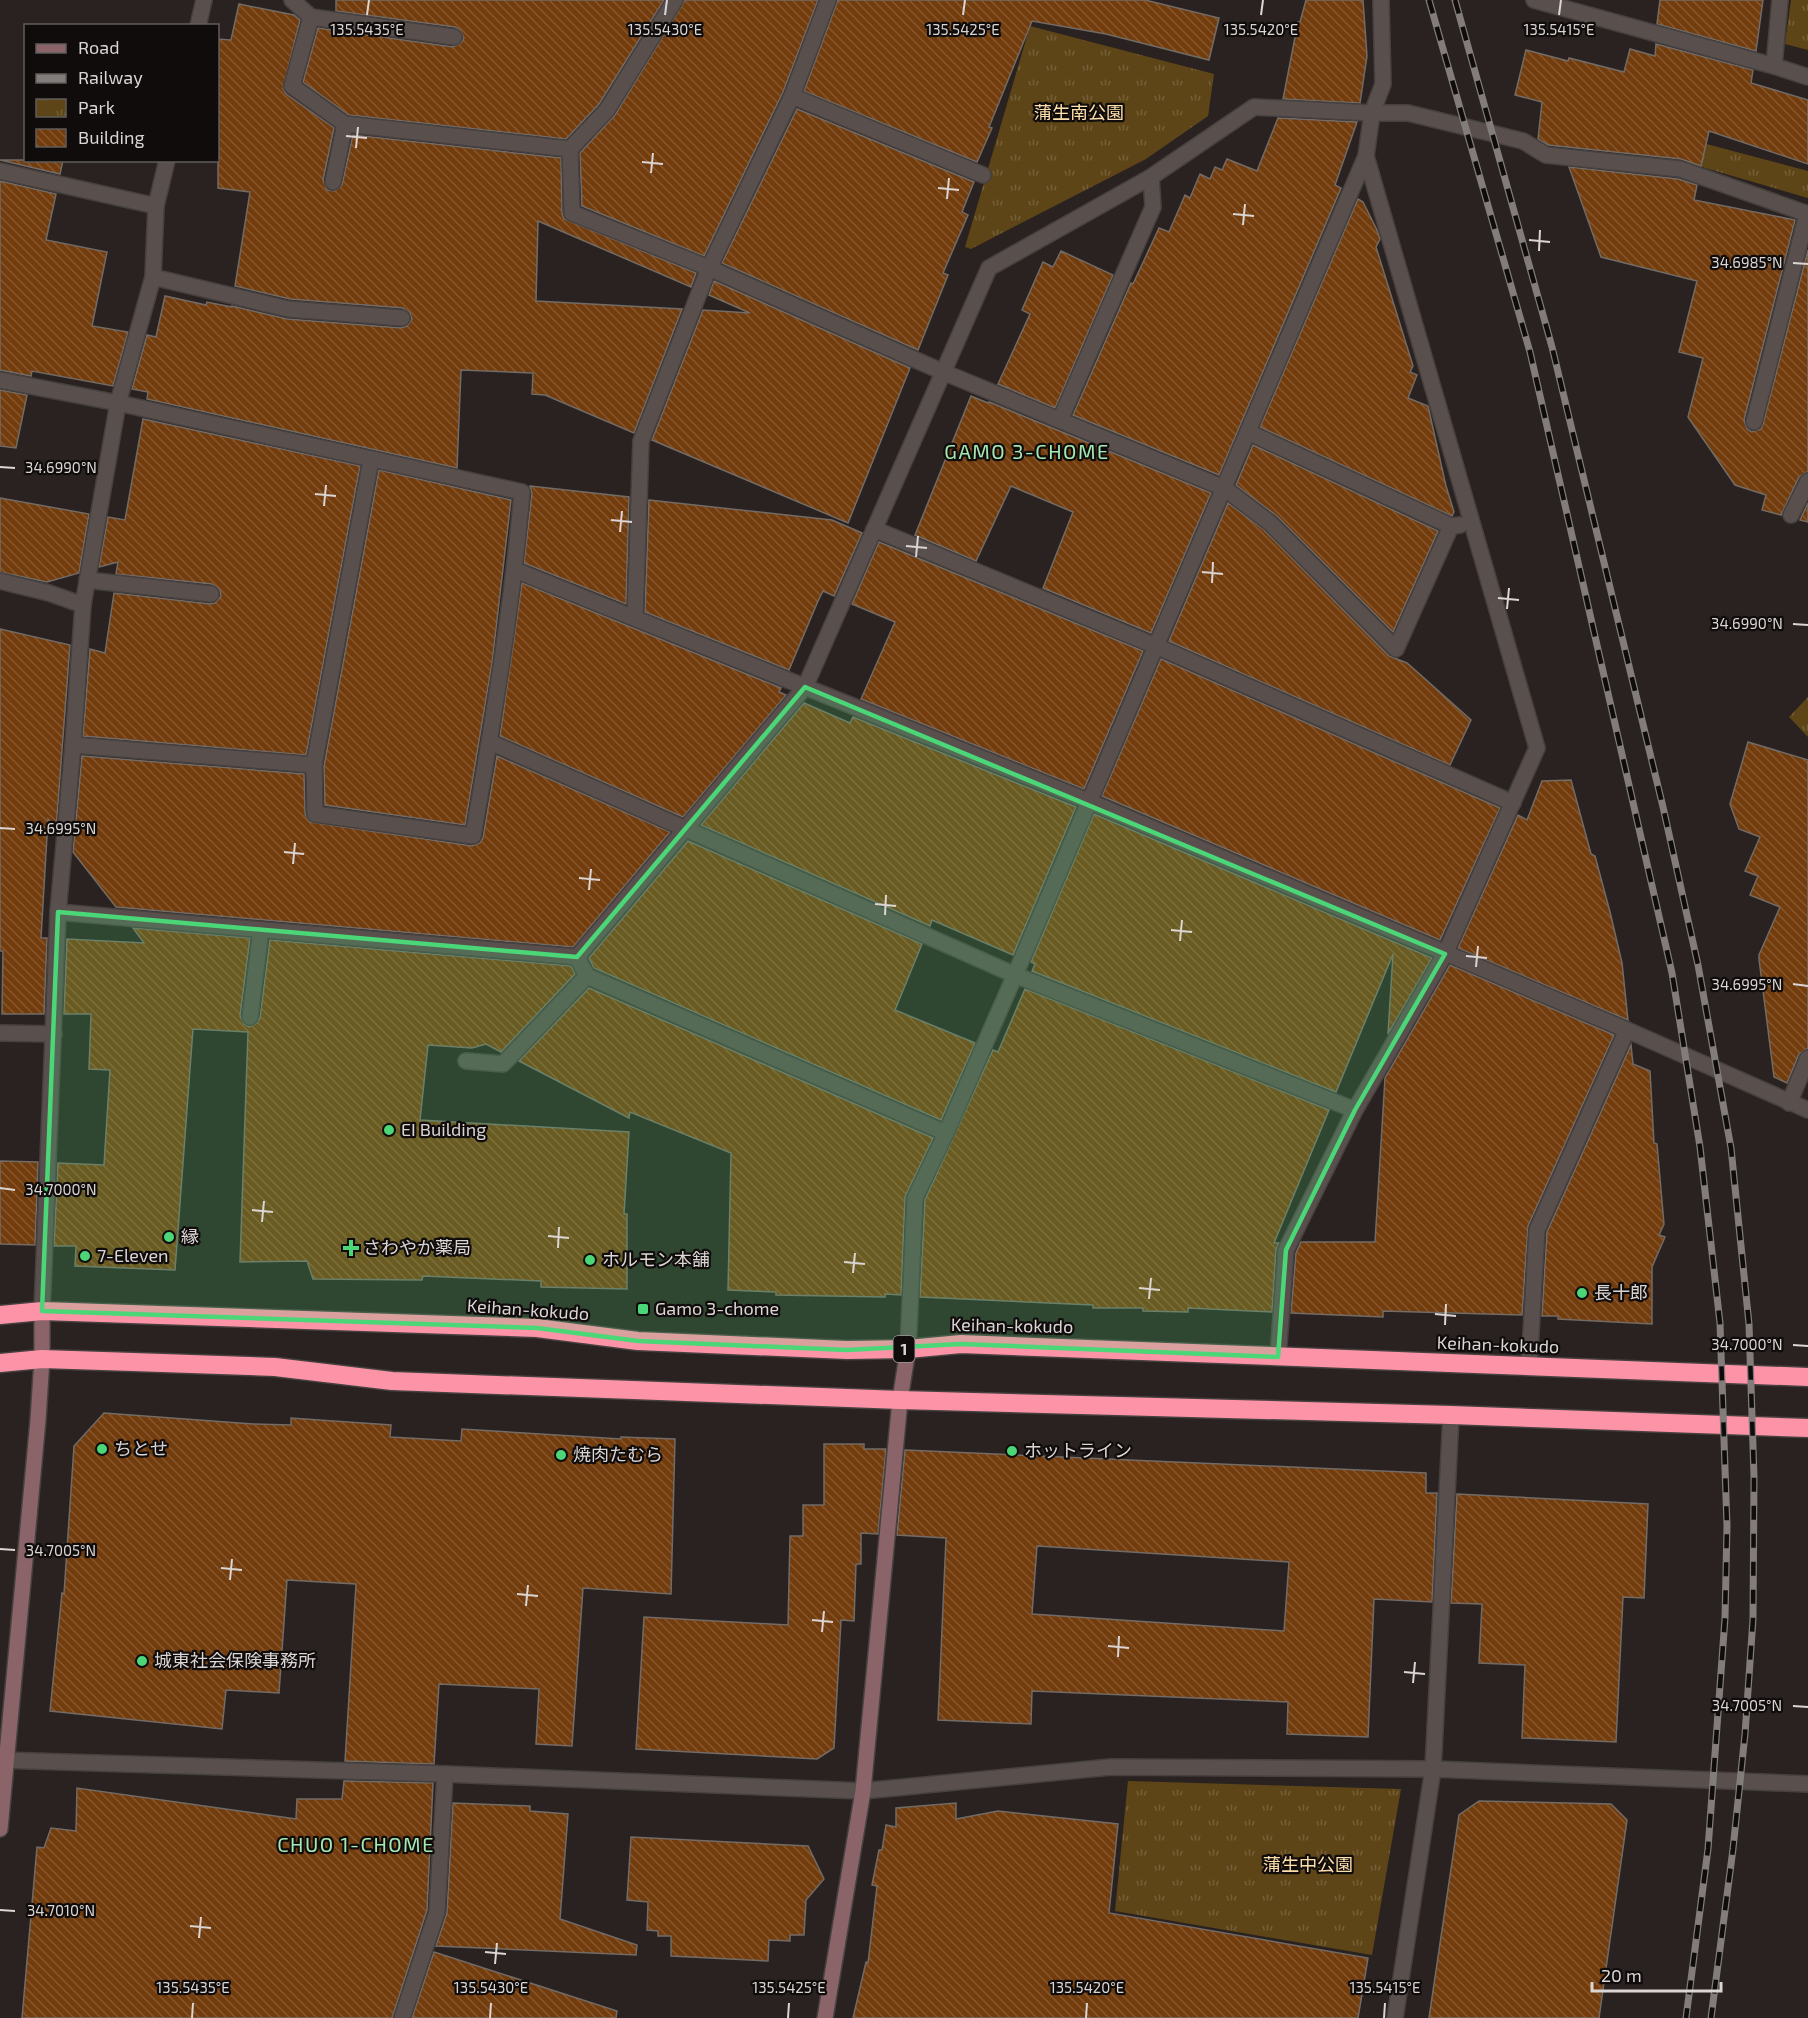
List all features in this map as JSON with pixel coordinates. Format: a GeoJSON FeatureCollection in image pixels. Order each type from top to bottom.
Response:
{"type":"FeatureCollection","features":[{"type":"Feature","properties":{"kind":"highway","name":"Keihan-kokudo"},"geometry":{"type":"LineString","coordinates":[[0,1315],[42,1311],[537,1328],[638,1341],[847,1350],[908,1349],[961,1344],[1808,1377]]}},
{"type":"Feature","properties":{"kind":"highway"},"geometry":{"type":"LineString","coordinates":[[0,1363],[42,1359],[275,1367],[392,1381],[900,1400],[1450,1415],[1808,1428]]}},
{"type":"Feature","properties":{"kind":"street"},"geometry":{"type":"LineString","coordinates":[[198,24],[204,0]]}},
{"type":"Feature","properties":{"kind":"street"},"geometry":{"type":"LineString","coordinates":[[291,0],[311,17],[454,37]]}},
{"type":"Feature","properties":{"kind":"street"},"geometry":{"type":"LineString","coordinates":[[675,0],[607,110],[570,149],[572,213],[709,268],[943,372],[1224,488],[1270,523],[1396,650],[1451,526]]}},
{"type":"Feature","properties":{"kind":"street"},"geometry":{"type":"LineString","coordinates":[[635,618],[641,441],[709,268],[792,96],[828,0]]}},
{"type":"Feature","properties":{"kind":"street"},"geometry":{"type":"LineString","coordinates":[[825,2018],[863,1791],[900,1400],[908,1349],[915,1198],[1015,975],[1366,156],[1372,113],[1383,84],[1381,0]]}},
{"type":"Feature","properties":{"kind":"street"},"geometry":{"type":"LineString","coordinates":[[1534,0],[1808,77]]}},
{"type":"Feature","properties":{"kind":"street"},"geometry":{"type":"LineString","coordinates":[[1774,66],[1780,0]]}},
{"type":"Feature","properties":{"kind":"street"},"geometry":{"type":"LineString","coordinates":[[311,17],[292,86],[345,124],[570,149]]}},
{"type":"Feature","properties":{"kind":"street"},"geometry":{"type":"LineString","coordinates":[[792,96],[983,175]]}},
{"type":"Feature","properties":{"kind":"street"},"geometry":{"type":"LineString","coordinates":[[577,957],[805,687],[989,268],[1151,177],[1254,107],[1408,113],[1523,141],[1546,155],[1680,169],[1808,214],[1754,422]]}},
{"type":"Feature","properties":{"kind":"street"},"geometry":{"type":"LineString","coordinates":[[333,182],[345,124]]}},
{"type":"Feature","properties":{"kind":"street"},"geometry":{"type":"LineString","coordinates":[[1278,1357],[1286,1250],[1355,1110],[1445,954],[1537,748],[1366,156]]}},
{"type":"Feature","properties":{"kind":"street"},"geometry":{"type":"LineString","coordinates":[[0,1829],[4,1760],[38,1420],[58,912],[83,605],[118,403],[153,277],[156,206],[167,162]]}},
{"type":"Feature","properties":{"kind":"street"},"geometry":{"type":"LineString","coordinates":[[0,171],[156,206]]}},
{"type":"Feature","properties":{"kind":"street"},"geometry":{"type":"LineString","coordinates":[[1060,420],[1153,207],[1151,177]]}},
{"type":"Feature","properties":{"kind":"street"},"geometry":{"type":"LineString","coordinates":[[153,277],[288,309],[402,318]]}},
{"type":"Feature","properties":{"kind":"street"},"geometry":{"type":"LineString","coordinates":[[0,380],[118,403],[522,492],[515,570],[490,742],[472,836],[315,814],[314,765],[371,460]]}},
{"type":"Feature","properties":{"kind":"street"},"geometry":{"type":"LineString","coordinates":[[1248,432],[1451,526],[1472,523]]}},
{"type":"Feature","properties":{"kind":"street"},"geometry":{"type":"LineString","coordinates":[[1791,515],[1808,481]]}},
{"type":"Feature","properties":{"kind":"street"},"geometry":{"type":"LineString","coordinates":[[874,529],[1156,646],[1513,803]]}},
{"type":"Feature","properties":{"kind":"street"},"geometry":{"type":"LineString","coordinates":[[515,570],[1088,801],[1627,1030],[1808,1110]]}},
{"type":"Feature","properties":{"kind":"street"},"geometry":{"type":"LineString","coordinates":[[87,580],[211,594]]}},
{"type":"Feature","properties":{"kind":"street"},"geometry":{"type":"LineString","coordinates":[[0,581],[49,593],[83,605]]}},
{"type":"Feature","properties":{"kind":"street"},"geometry":{"type":"LineString","coordinates":[[490,742],[1015,975],[1355,1110]]}},
{"type":"Feature","properties":{"kind":"street"},"geometry":{"type":"LineString","coordinates":[[73,745],[314,765]]}},
{"type":"Feature","properties":{"kind":"street"},"geometry":{"type":"LineString","coordinates":[[58,912],[577,957]]}},
{"type":"Feature","properties":{"kind":"street"},"geometry":{"type":"LineString","coordinates":[[250,1017],[261,930]]}},
{"type":"Feature","properties":{"kind":"street"},"geometry":{"type":"LineString","coordinates":[[577,957],[587,976],[946,1132]]}},
{"type":"Feature","properties":{"kind":"street"},"geometry":{"type":"LineString","coordinates":[[466,1061],[503,1064],[587,976]]}},
{"type":"Feature","properties":{"kind":"street"},"geometry":{"type":"LineString","coordinates":[[1529,1367],[1537,1230],[1627,1030]]}},
{"type":"Feature","properties":{"kind":"street"},"geometry":{"type":"LineString","coordinates":[[0,1033],[54,1034]]}},
{"type":"Feature","properties":{"kind":"street"},"geometry":{"type":"LineString","coordinates":[[1790,1103],[1808,1058]]}},
{"type":"Feature","properties":{"kind":"street"},"geometry":{"type":"LineString","coordinates":[[1395,2018],[1433,1769],[1450,1415]]}},
{"type":"Feature","properties":{"kind":"street"},"geometry":{"type":"LineString","coordinates":[[4,1760],[445,1774],[863,1791],[1111,1767],[1433,1769],[1808,1784]]}},
{"type":"Feature","properties":{"kind":"street"},"geometry":{"type":"LineString","coordinates":[[402,2018],[437,1912],[445,1774]]}},
{"type":"Feature","properties":{"kind":"highlighted area"},"geometry":{"type":"Polygon","coordinates":[[[805,687],[1445,954],[1355,1110],[1286,1250],[1278,1357],[961,1344],[847,1350],[638,1341],[537,1328],[42,1311],[58,912],[577,957],[805,687]]]}},
{"type":"Feature","properties":{"kind":"green space"},"geometry":{"type":"Polygon","coordinates":[[[1791,0],[1808,0],[1808,50],[1785,44],[1791,0]]]}},
{"type":"Feature","properties":{"kind":"green space","name":"蒲生南公園"},"geometry":{"type":"Polygon","coordinates":[[[1030,26],[1214,74],[1208,116],[1146,159],[971,249],[965,247],[1030,26]]]}},
{"type":"Feature","properties":{"kind":"green space"},"geometry":{"type":"Polygon","coordinates":[[[1695,141],[1808,171],[1808,198],[1688,163],[1695,141]]]}},
{"type":"Feature","properties":{"kind":"green space"},"geometry":{"type":"Polygon","coordinates":[[[1808,697],[1808,737],[1789,717],[1808,697]]]}},
{"type":"Feature","properties":{"kind":"green space","name":"蒲生中公園"},"geometry":{"type":"Polygon","coordinates":[[[1128,1781],[1401,1789],[1372,1955],[1115,1911],[1128,1781]]]}},
{"type":"Feature","properties":{"kind":"building"},"geometry":{"type":"Polygon","coordinates":[[[336,0],[664,0],[599,104],[566,139],[349,115],[303,82],[318,28],[453,47],[461,43],[464,38],[460,30],[455,27],[336,11],[336,0]]]}},
{"type":"Feature","properties":{"kind":"building"},"geometry":{"type":"Polygon","coordinates":[[[685,0],[818,0],[783,92],[704,256],[582,206],[580,153],[615,115],[685,0]]]}},
{"type":"Feature","properties":{"kind":"building"},"geometry":{"type":"Polygon","coordinates":[[[838,0],[1145,0],[1219,18],[1209,60],[1106,34],[1032,21],[977,162],[804,91],[838,0]]]}},
{"type":"Feature","properties":{"kind":"building"},"geometry":{"type":"Polygon","coordinates":[[[1306,0],[1363,0],[1367,56],[1360,103],[1283,99],[1298,22],[1300,22],[1306,0]]]}},
{"type":"Feature","properties":{"kind":"building"},"geometry":{"type":"Polygon","coordinates":[[[1660,0],[1763,0],[1756,51],[1657,24],[1660,0]]]}},
{"type":"Feature","properties":{"kind":"building"},"geometry":{"type":"Polygon","coordinates":[[[239,4],[294,15],[300,20],[283,89],[286,94],[334,128],[323,180],[327,190],[335,191],[342,185],[353,135],[561,158],[564,219],[696,273],[691,287],[538,221],[536,301],[682,309],[634,433],[545,395],[532,394],[533,373],[461,370],[457,468],[147,399],[148,392],[132,389],[147,335],[156,337],[165,296],[206,305],[207,302],[232,306],[287,319],[401,328],[407,326],[412,319],[410,313],[403,308],[290,299],[235,286],[250,192],[218,188],[219,39],[231,40],[239,4]]]}},
{"type":"Feature","properties":{"kind":"building"},"geometry":{"type":"Polygon","coordinates":[[[1656,44],[1753,70],[1751,83],[1808,100],[1808,164],[1709,131],[1701,166],[1681,159],[1548,145],[1538,139],[1542,102],[1515,95],[1526,50],[1624,72],[1630,49],[1655,56],[1656,44]]]}},
{"type":"Feature","properties":{"kind":"building"},"geometry":{"type":"Polygon","coordinates":[[[797,109],[974,182],[962,212],[968,215],[943,273],[948,275],[918,350],[722,263],[797,109]]]}},
{"type":"Feature","properties":{"kind":"building"},"geometry":{"type":"Polygon","coordinates":[[[1278,118],[1357,122],[1335,185],[1341,188],[1219,475],[1073,415],[1131,283],[1133,284],[1159,228],[1169,232],[1185,195],[1190,198],[1200,174],[1210,179],[1215,167],[1222,170],[1227,159],[1257,171],[1278,118]]]}},
{"type":"Feature","properties":{"kind":"building"},"geometry":{"type":"Polygon","coordinates":[[[0,160],[63,162],[60,174],[0,160]]]}},
{"type":"Feature","properties":{"kind":"building"},"geometry":{"type":"Polygon","coordinates":[[[1569,167],[1678,179],[1697,185],[1694,200],[1795,220],[1744,420],[1747,429],[1752,432],[1761,429],[1808,250],[1808,471],[1799,477],[1781,515],[1762,510],[1766,495],[1735,485],[1688,417],[1703,358],[1679,352],[1697,281],[1601,257],[1569,167]]]}},
{"type":"Feature","properties":{"kind":"building"},"geometry":{"type":"Polygon","coordinates":[[[0,181],[56,194],[46,240],[107,252],[92,326],[128,332],[113,386],[32,371],[31,376],[0,370],[0,181]]]}},
{"type":"Feature","properties":{"kind":"building"},"geometry":{"type":"Polygon","coordinates":[[[1358,199],[1363,202],[1380,239],[1376,247],[1413,366],[1410,372],[1417,375],[1408,398],[1428,406],[1454,512],[1452,516],[1260,427],[1358,199]]]}},
{"type":"Feature","properties":{"kind":"building"},"geometry":{"type":"Polygon","coordinates":[[[1061,251],[1113,275],[1055,408],[998,384],[1030,314],[1022,310],[1043,262],[1053,267],[1061,251]]]}},
{"type":"Feature","properties":{"kind":"building"},"geometry":{"type":"Polygon","coordinates":[[[714,281],[910,368],[848,523],[652,440],[703,310],[750,313],[709,295],[714,281]]]}},
{"type":"Feature","properties":{"kind":"building"},"geometry":{"type":"Polygon","coordinates":[[[0,390],[27,395],[16,448],[0,446],[0,390]]]}},
{"type":"Feature","properties":{"kind":"building"},"geometry":{"type":"Polygon","coordinates":[[[971,396],[1211,493],[1151,633],[1043,588],[1073,512],[1011,486],[976,561],[915,535],[971,396]]]}},
{"type":"Feature","properties":{"kind":"building"},"geometry":{"type":"Polygon","coordinates":[[[143,419],[360,466],[306,755],[83,736],[90,649],[105,653],[114,593],[210,604],[215,603],[221,596],[220,590],[212,584],[116,574],[118,562],[99,567],[108,517],[125,520],[143,419]]]}},
{"type":"Feature","properties":{"kind":"building"},"geometry":{"type":"Polygon","coordinates":[[[1253,445],[1438,531],[1393,632],[1277,516],[1236,485],[1253,445]]]}},
{"type":"Feature","properties":{"kind":"building"},"geometry":{"type":"Polygon","coordinates":[[[379,470],[511,500],[492,663],[465,825],[325,805],[324,766],[379,470]]]}},
{"type":"Feature","properties":{"kind":"building"},"geometry":{"type":"Polygon","coordinates":[[[530,486],[629,497],[626,604],[524,563],[532,493],[530,486]]]}},
{"type":"Feature","properties":{"kind":"building"},"geometry":{"type":"Polygon","coordinates":[[[0,498],[89,514],[79,573],[47,582],[0,572],[0,498]]]}},
{"type":"Feature","properties":{"kind":"building"},"geometry":{"type":"Polygon","coordinates":[[[649,500],[832,520],[862,533],[834,596],[823,591],[789,670],[645,612],[649,500]]]}},
{"type":"Feature","properties":{"kind":"building"},"geometry":{"type":"Polygon","coordinates":[[[1228,503],[1264,530],[1389,656],[1407,663],[1471,720],[1450,765],[1169,641],[1228,503]]]}},
{"type":"Feature","properties":{"kind":"building"},"geometry":{"type":"Polygon","coordinates":[[[1808,503],[1808,522],[1800,520],[1808,503]]]}},
{"type":"Feature","properties":{"kind":"building"},"geometry":{"type":"Polygon","coordinates":[[[879,542],[1143,651],[1084,789],[861,699],[895,622],[852,604],[879,542]]]}},
{"type":"Feature","properties":{"kind":"building"},"geometry":{"type":"Polygon","coordinates":[[[522,583],[781,688],[779,692],[786,695],[683,817],[500,736],[522,583]]]}},
{"type":"Feature","properties":{"kind":"building"},"geometry":{"type":"Polygon","coordinates":[[[0,629],[70,645],[56,829],[48,819],[41,938],[47,938],[44,1014],[2,1014],[0,629]]]}},
{"type":"Feature","properties":{"kind":"building"},"geometry":{"type":"Polygon","coordinates":[[[1161,659],[1500,808],[1440,940],[1102,796],[1161,659]]]}},
{"type":"Feature","properties":{"kind":"building"},"geometry":{"type":"Polygon","coordinates":[[[804,703],[850,723],[853,717],[1076,807],[1013,955],[932,920],[930,926],[701,825],[804,703]]]}},
{"type":"Feature","properties":{"kind":"building"},"geometry":{"type":"Polygon","coordinates":[[[1748,742],[1808,760],[1808,1048],[1799,1054],[1787,1083],[1774,1077],[1759,959],[1780,907],[1750,895],[1758,876],[1745,871],[1760,837],[1739,829],[1730,804],[1748,742]]]}},
{"type":"Feature","properties":{"kind":"building"},"geometry":{"type":"Polygon","coordinates":[[[82,756],[304,774],[305,814],[310,822],[472,846],[480,843],[483,838],[497,756],[670,832],[573,947],[116,907],[73,852],[82,756]]]}},
{"type":"Feature","properties":{"kind":"building"},"geometry":{"type":"Polygon","coordinates":[[[1571,780],[1610,912],[1622,963],[1628,1020],[1458,948],[1518,815],[1527,820],[1542,781],[1571,780]]]}},
{"type":"Feature","properties":{"kind":"building"},"geometry":{"type":"Polygon","coordinates":[[[1094,814],[1432,958],[1388,1034],[1393,954],[1336,1092],[1032,971],[1035,964],[1031,962],[1094,814]]]}},
{"type":"Feature","properties":{"kind":"building"},"geometry":{"type":"Polygon","coordinates":[[[688,841],[922,944],[895,1010],[975,1043],[941,1120],[594,968],[589,958],[688,841]]]}},
{"type":"Feature","properties":{"kind":"building"},"geometry":{"type":"Polygon","coordinates":[[[133,928],[250,938],[240,1016],[244,1024],[249,1027],[257,1023],[260,1018],[270,940],[571,966],[575,974],[501,1052],[486,1044],[472,1048],[428,1045],[420,1120],[629,1132],[624,1214],[627,1214],[627,1289],[541,1287],[541,1281],[423,1276],[422,1280],[313,1279],[307,1261],[240,1262],[248,1032],[193,1029],[175,1270],[75,1266],[76,1246],[54,1246],[58,1163],[104,1165],[110,1070],[89,1069],[91,1014],[64,1014],[67,939],[144,943],[133,928]]]}},
{"type":"Feature","properties":{"kind":"building"},"geometry":{"type":"Polygon","coordinates":[[[1450,965],[1614,1035],[1528,1226],[1522,1315],[1383,1311],[1383,1317],[1291,1313],[1296,1253],[1301,1242],[1375,1242],[1385,1078],[1450,965]]]}},
{"type":"Feature","properties":{"kind":"building"},"geometry":{"type":"Polygon","coordinates":[[[589,988],[933,1138],[905,1197],[901,1295],[885,1294],[885,1297],[776,1295],[776,1292],[728,1290],[731,1153],[630,1112],[629,1118],[519,1061],[589,988]]]}},
{"type":"Feature","properties":{"kind":"building"},"geometry":{"type":"Polygon","coordinates":[[[1025,989],[1329,1110],[1274,1243],[1279,1243],[1276,1249],[1272,1312],[1188,1308],[1188,1312],[1143,1311],[1143,1308],[1093,1308],[1093,1305],[920,1297],[925,1200],[993,1050],[998,1052],[1025,989]]]}},
{"type":"Feature","properties":{"kind":"building"},"geometry":{"type":"Polygon","coordinates":[[[1631,1045],[1633,1064],[1650,1071],[1654,1143],[1657,1144],[1664,1224],[1659,1235],[1665,1237],[1652,1267],[1652,1324],[1558,1319],[1558,1316],[1542,1316],[1547,1232],[1631,1045]]]}},
{"type":"Feature","properties":{"kind":"building"},"geometry":{"type":"Polygon","coordinates":[[[0,1161],[38,1162],[35,1245],[0,1244],[0,1161]]]}},
{"type":"Feature","properties":{"kind":"building"},"geometry":{"type":"Polygon","coordinates":[[[104,1413],[253,1424],[291,1425],[291,1418],[391,1425],[390,1437],[461,1441],[462,1429],[621,1439],[621,1437],[675,1439],[671,1594],[583,1588],[572,1746],[536,1744],[539,1689],[439,1684],[434,1764],[345,1761],[356,1584],[287,1580],[279,1693],[226,1690],[222,1729],[50,1711],[62,1593],[64,1594],[74,1446],[104,1413]]]}},
{"type":"Feature","properties":{"kind":"building"},"geometry":{"type":"Polygon","coordinates":[[[824,1444],[864,1444],[864,1449],[886,1449],[878,1534],[861,1533],[861,1564],[856,1564],[854,1621],[841,1620],[834,1748],[817,1759],[636,1749],[644,1617],[788,1625],[790,1536],[803,1536],[803,1505],[824,1505],[824,1444]]]}},
{"type":"Feature","properties":{"kind":"building"},"geometry":{"type":"Polygon","coordinates":[[[905,1450],[1426,1473],[1426,1493],[1437,1493],[1432,1602],[1374,1599],[1368,1737],[1287,1734],[1288,1702],[1032,1691],[1031,1724],[938,1720],[946,1538],[897,1535],[905,1450]],[[1037,1546],[1032,1614],[1284,1631],[1289,1562],[1037,1546]]]}},
{"type":"Feature","properties":{"kind":"building"},"geometry":{"type":"Polygon","coordinates":[[[1457,1494],[1648,1504],[1644,1598],[1623,1597],[1616,1742],[1522,1738],[1525,1665],[1479,1663],[1482,1604],[1451,1603],[1457,1494]]]}},
{"type":"Feature","properties":{"kind":"building"},"geometry":{"type":"Polygon","coordinates":[[[344,1781],[433,1783],[427,1910],[392,2018],[22,2018],[37,1847],[44,1848],[51,1828],[76,1831],[77,1788],[296,1819],[297,1799],[342,1799],[344,1781]]]}},
{"type":"Feature","properties":{"kind":"building"},"geometry":{"type":"Polygon","coordinates":[[[1479,1801],[1611,1804],[1627,1820],[1599,2018],[1429,2018],[1459,1815],[1479,1801]]]}},
{"type":"Feature","properties":{"kind":"building"},"geometry":{"type":"Polygon","coordinates":[[[453,1803],[530,1806],[530,1811],[568,1814],[560,1919],[637,1945],[636,1955],[436,1946],[447,1913],[453,1803]]]}},
{"type":"Feature","properties":{"kind":"building"},"geometry":{"type":"Polygon","coordinates":[[[956,1803],[956,1819],[998,1811],[1118,1824],[1109,1913],[1368,1958],[1358,2018],[853,2018],[866,1962],[868,1963],[877,1886],[872,1885],[886,1825],[896,1827],[896,1808],[956,1803]]]}},
{"type":"Feature","properties":{"kind":"building"},"geometry":{"type":"Polygon","coordinates":[[[631,1837],[808,1846],[824,1879],[806,1900],[804,1935],[790,1935],[790,1941],[769,1940],[768,1961],[671,1956],[671,1936],[658,1936],[658,1931],[647,1930],[648,1902],[627,1900],[631,1837]]]}},
{"type":"Feature","properties":{"kind":"building"},"geometry":{"type":"Polygon","coordinates":[[[434,1952],[617,2011],[616,2018],[412,2018],[434,1952]]]}},
{"type":"Feature","properties":{"kind":"railway"},"geometry":{"type":"LineString","coordinates":[[1429,0],[1530,352],[1672,973],[1700,1147],[1720,1323],[1727,1526],[1725,1618],[1708,1849],[1686,2018]]}},
{"type":"Feature","properties":{"kind":"railway"},"geometry":{"type":"LineString","coordinates":[[1455,0],[1552,347],[1663,807],[1698,965],[1731,1148],[1749,1324],[1754,1477],[1753,1619],[1745,1734],[1733,1849],[1711,2018]]}},
{"type":"Feature","properties":{"kind":"place","name":"EI Building"},"geometry":{"type":"Point","coordinates":[389,1130]}},
{"type":"Feature","properties":{"kind":"place","name":"縁"},"geometry":{"type":"Point","coordinates":[169,1237]}},
{"type":"Feature","properties":{"kind":"place","name":"さわやか薬局"},"geometry":{"type":"Point","coordinates":[351,1248]}},
{"type":"Feature","properties":{"kind":"place","name":"7-Eleven"},"geometry":{"type":"Point","coordinates":[85,1256]}},
{"type":"Feature","properties":{"kind":"place","name":"ホルモン本舗"},"geometry":{"type":"Point","coordinates":[590,1260]}},
{"type":"Feature","properties":{"kind":"place","name":"長十郎"},"geometry":{"type":"Point","coordinates":[1582,1293]}},
{"type":"Feature","properties":{"kind":"place","name":"Gamo 3-chome"},"geometry":{"type":"Point","coordinates":[643,1309]}},
{"type":"Feature","properties":{"kind":"place","name":"ちとせ"},"geometry":{"type":"Point","coordinates":[102,1449]}},
{"type":"Feature","properties":{"kind":"place","name":"ホットライン"},"geometry":{"type":"Point","coordinates":[1012,1451]}},
{"type":"Feature","properties":{"kind":"place","name":"焼肉たむら"},"geometry":{"type":"Point","coordinates":[561,1455]}},
{"type":"Feature","properties":{"kind":"place","name":"城東社会保険事務所"},"geometry":{"type":"Point","coordinates":[142,1661]}},
{"type":"Feature","properties":{"kind":"district","name":"GAMO 3-CHOME"},"geometry":{"type":"Point","coordinates":[1027,452]}},
{"type":"Feature","properties":{"kind":"district","name":"CHUO 1-CHOME"},"geometry":{"type":"Point","coordinates":[356,1845]}}]}
